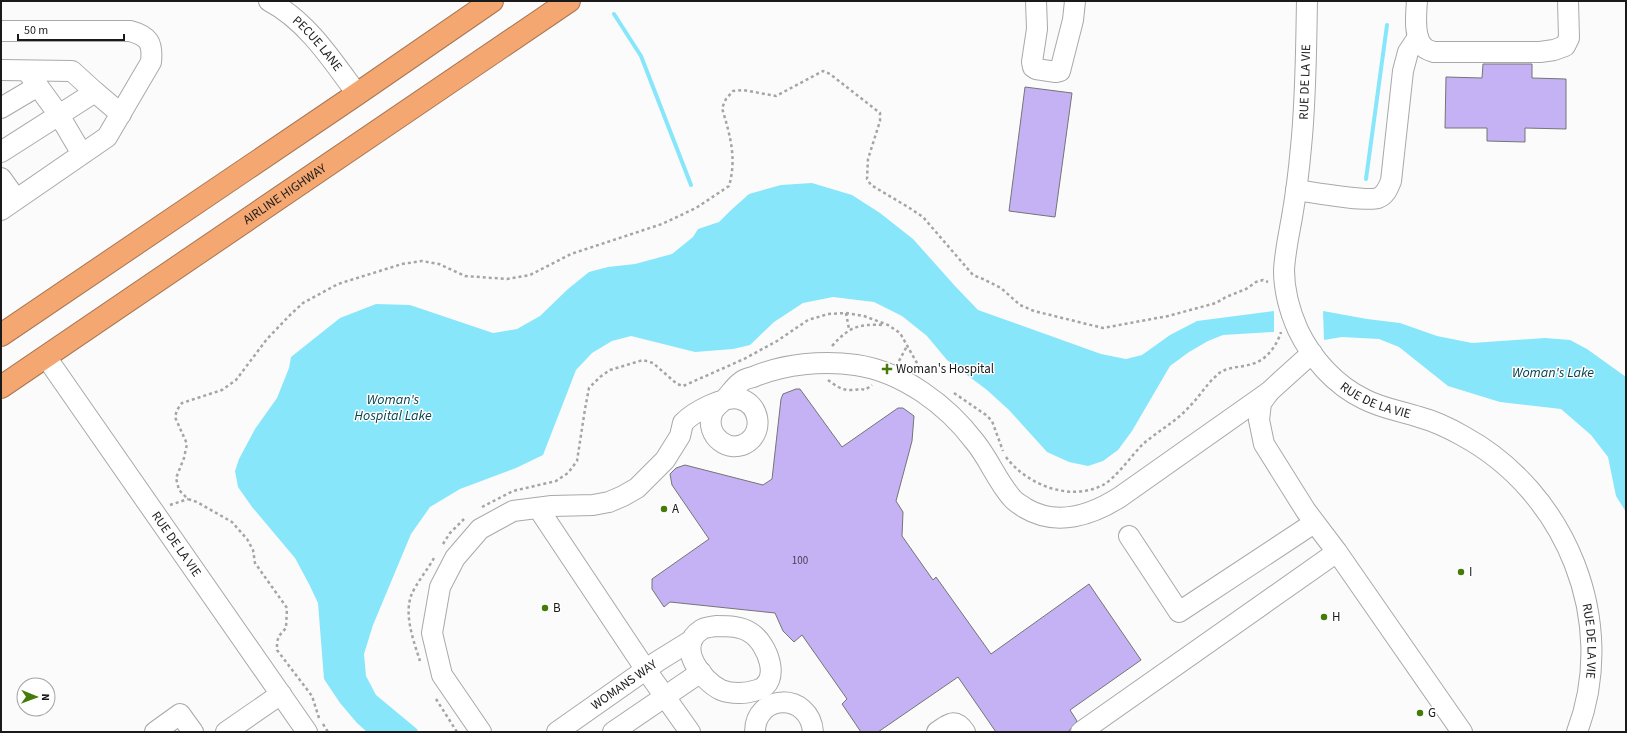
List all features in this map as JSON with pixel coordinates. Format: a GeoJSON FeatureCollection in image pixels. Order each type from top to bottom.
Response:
{"type":"FeatureCollection","features":[{"type":"Feature","properties":{"kind":"highway"},"geometry":{"type":"LineString","coordinates":[[1,335],[492,1]]}},
{"type":"Feature","properties":{"kind":"highway","name":"AIRLINE HIGHWAY"},"geometry":{"type":"LineString","coordinates":[[1,387],[569,1]]}},
{"type":"Feature","properties":{"kind":"street","name":"PECUE LANE"},"geometry":{"type":"LineString","coordinates":[[269,1],[279,6],[295,19],[315,39],[357,94]]}},
{"type":"Feature","properties":{"kind":"street"},"geometry":{"type":"LineString","coordinates":[[1036,1],[1037,29],[1032,62],[1033,67],[1036,69],[1056,72],[1060,71],[1073,20],[1075,1]]}},
{"type":"Feature","properties":{"kind":"street","name":"RUE DE LA VIE"},"geometry":{"type":"LineString","coordinates":[[1307,1],[1304,106],[1296,190],[1284,270],[1293,319],[1305,344],[1316,360],[1338,382],[1363,399],[1444,426],[1490,452],[1532,491],[1555,523],[1562,534],[1578,571],[1589,619],[1591,665],[1584,706],[1576,732]]}},
{"type":"Feature","properties":{"kind":"street"},"geometry":{"type":"LineString","coordinates":[[1416,1],[1416,26],[1418,38],[1424,47],[1434,52],[1540,52],[1554,50],[1565,46],[1569,38],[1568,1]]}},
{"type":"Feature","properties":{"kind":"street"},"geometry":{"type":"LineString","coordinates":[[1,31],[130,31],[141,34],[150,42],[152,51],[151,62],[107,137],[9,205],[1,178]]}},
{"type":"Feature","properties":{"kind":"street"},"geometry":{"type":"LineString","coordinates":[[1296,190],[1365,199],[1377,198],[1387,192],[1391,181],[1403,71],[1408,52],[1418,38]]}},
{"type":"Feature","properties":{"kind":"street"},"geometry":{"type":"LineString","coordinates":[[1,70],[32,78],[72,71],[120,114]]}},
{"type":"Feature","properties":{"kind":"street"},"geometry":{"type":"LineString","coordinates":[[32,78],[59,115],[82,154]]}},
{"type":"Feature","properties":{"kind":"street"},"geometry":{"type":"LineString","coordinates":[[1,108],[32,78]]}},
{"type":"Feature","properties":{"kind":"street"},"geometry":{"type":"LineString","coordinates":[[1,152],[95,92]]}},
{"type":"Feature","properties":{"kind":"street"},"geometry":{"type":"LineString","coordinates":[[480,732],[442,675],[432,633],[440,587],[455,558],[480,529],[513,512],[538,508],[592,505],[609,502],[637,488],[659,465],[680,436],[683,423],[689,416],[723,401],[731,398],[739,399],[753,407],[757,414],[757,430],[748,442],[733,446],[726,445],[719,441],[711,428],[710,420],[712,412],[717,406],[723,401],[741,382],[765,372],[800,364],[831,363],[856,365],[880,370],[902,380],[931,399],[957,421],[976,443],[1002,486],[1013,500],[1032,512],[1049,517],[1069,517],[1085,514],[1102,508],[1120,498],[1269,392],[1312,353]]}},
{"type":"Feature","properties":{"kind":"street","name":"RUE DE LA VIE"},"geometry":{"type":"LineString","coordinates":[[46,357],[307,732]]}},
{"type":"Feature","properties":{"kind":"street"},"geometry":{"type":"LineString","coordinates":[[1269,392],[1261,403],[1259,420],[1264,444],[1314,523],[1337,552],[1462,732]]}},
{"type":"Feature","properties":{"kind":"street"},"geometry":{"type":"LineString","coordinates":[[680,436],[714,435]]}},
{"type":"Feature","properties":{"kind":"street"},"geometry":{"type":"LineString","coordinates":[[538,508],[646,670],[666,696],[690,732]]}},
{"type":"Feature","properties":{"kind":"street"},"geometry":{"type":"LineString","coordinates":[[1128,536],[1179,612],[1314,523]]}},
{"type":"Feature","properties":{"kind":"street"},"geometry":{"type":"LineString","coordinates":[[1081,732],[1337,552]]}},
{"type":"Feature","properties":{"kind":"street"},"geometry":{"type":"LineString","coordinates":[[716,626],[739,628],[750,632],[759,639],[766,650],[770,662],[769,681],[764,687],[758,690],[742,693],[720,690],[710,683],[700,672],[692,661],[692,640],[702,629],[716,626]]}},
{"type":"Feature","properties":{"kind":"street","name":"WOMANS WAY"},"geometry":{"type":"LineString","coordinates":[[557,732],[692,640]]}},
{"type":"Feature","properties":{"kind":"street"},"geometry":{"type":"LineString","coordinates":[[613,732],[700,672]]}},
{"type":"Feature","properties":{"kind":"street"},"geometry":{"type":"LineString","coordinates":[[226,732],[281,694]]}},
{"type":"Feature","properties":{"kind":"street"},"geometry":{"type":"LineString","coordinates":[[755,732],[758,717],[765,709],[773,704],[783,702],[802,708],[808,715],[812,724],[813,732]]}},
{"type":"Feature","properties":{"kind":"street"},"geometry":{"type":"LineString","coordinates":[[155,732],[180,714],[193,732]]}},
{"type":"Feature","properties":{"kind":"street"},"geometry":{"type":"LineString","coordinates":[[937,732],[950,723],[956,723],[965,732]]}},
{"type":"Feature","properties":{"kind":"path"},"geometry":{"type":"LineString","coordinates":[[328,732],[318,716],[312,696],[277,650],[279,636],[286,628],[287,608],[255,563],[253,550],[247,539],[232,522],[197,502],[188,500],[179,490],[176,478],[184,458],[187,444],[175,417],[177,410],[182,403],[222,390],[236,380],[267,339],[290,315],[303,303],[338,284],[402,264],[422,261],[439,264],[465,276],[507,279],[530,275],[571,254],[662,224],[696,208],[729,186],[733,168],[731,141],[722,108],[726,99],[733,91],[743,90],[776,96],[823,71],[830,74],[880,113],[880,121],[868,159],[867,179],[871,185],[923,217],[973,275],[983,278],[1001,288],[1020,305],[1034,311],[1103,328],[1168,316],[1209,305],[1246,289],[1256,282],[1263,280],[1268,282]]}},
{"type":"Feature","properties":{"kind":"path"},"geometry":{"type":"LineString","coordinates":[[846,313],[849,330]]}},
{"type":"Feature","properties":{"kind":"path"},"geometry":{"type":"LineString","coordinates":[[480,508],[513,491],[556,481],[568,473],[577,460],[589,388],[600,376],[610,370],[643,360],[653,363],[677,384],[683,386],[744,359],[777,341],[808,320],[828,314],[846,313],[864,316],[888,326],[900,333],[916,363],[924,374]]}},
{"type":"Feature","properties":{"kind":"path"},"geometry":{"type":"LineString","coordinates":[[953,393],[986,415],[992,421],[1003,452],[1011,463],[1023,474],[1042,485],[1067,492],[1080,492],[1103,485],[1122,468],[1144,444],[1190,407],[1217,375],[1230,368],[1254,364],[1269,354],[1278,342],[1281,331]]}},
{"type":"Feature","properties":{"kind":"path"},"geometry":{"type":"LineString","coordinates":[[442,546],[450,533],[467,516]]}},
{"type":"Feature","properties":{"kind":"path"},"geometry":{"type":"LineString","coordinates":[[420,662],[410,622],[411,596],[438,552]]}},
{"type":"Feature","properties":{"kind":"path"},"geometry":{"type":"LineString","coordinates":[[435,696],[457,732]]}},
{"type":"Feature","properties":{"kind":"water","name":"Woman's Hospital Lake"},"geometry":{"type":"Polygon","coordinates":[[[812,183],[852,195],[880,213],[913,239],[978,310],[1101,354],[1126,359],[1142,355],[1170,335],[1197,321],[1274,311],[1274,332],[1223,335],[1208,341],[1189,352],[1170,366],[1132,431],[1118,450],[1103,461],[1088,466],[1069,462],[1047,452],[1009,410],[987,390],[947,360],[927,336],[902,316],[874,302],[833,297],[803,303],[774,322],[750,345],[733,349],[695,352],[631,336],[612,341],[592,353],[576,370],[543,455],[516,468],[460,489],[430,507],[411,534],[373,625],[364,654],[366,676],[376,695],[417,729],[418,732],[367,732],[340,703],[324,679],[318,603],[309,584],[295,558],[252,507],[238,487],[235,471],[239,459],[255,429],[277,398],[289,368],[291,357],[340,318],[376,304],[410,305],[493,333],[517,329],[540,316],[568,289],[589,272],[608,267],[635,264],[672,254],[693,237],[698,229],[719,222],[749,194],[781,185],[812,183]]]}},
{"type":"Feature","properties":{"kind":"water","name":"Woman's Lake"},"geometry":{"type":"Polygon","coordinates":[[[1323,311],[1400,323],[1437,336],[1472,343],[1545,338],[1570,340],[1587,349],[1626,377],[1626,512],[1616,496],[1608,457],[1591,435],[1561,409],[1500,402],[1448,386],[1399,347],[1379,339],[1342,337],[1324,340],[1323,311]]]}},
{"type":"Feature","properties":{"kind":"building"},"geometry":{"type":"Polygon","coordinates":[[[1483,64],[1532,64],[1532,78],[1566,79],[1566,129],[1525,128],[1525,142],[1487,141],[1487,128],[1445,128],[1446,77],[1482,78],[1483,64]]]}},
{"type":"Feature","properties":{"kind":"building"},"geometry":{"type":"Polygon","coordinates":[[[1025,87],[1072,93],[1055,217],[1009,211],[1025,87]]]}},
{"type":"Feature","properties":{"kind":"building"},"geometry":{"type":"Polygon","coordinates":[[[800,389],[842,447],[898,408],[903,408],[914,416],[912,441],[896,501],[903,512],[902,536],[933,580],[936,577],[991,654],[1089,584],[1141,660],[1070,710],[1077,721],[1068,732],[996,732],[958,677],[878,732],[861,732],[842,704],[847,699],[802,635],[794,642],[783,631],[775,613],[670,602],[664,607],[652,589],[652,579],[709,539],[672,485],[670,474],[676,468],[685,465],[763,485],[772,479],[781,399],[783,394],[800,389]]]}},
{"type":"Feature","properties":{"kind":"waterway"},"geometry":{"type":"LineString","coordinates":[[614,14],[641,56],[691,185]]}},
{"type":"Feature","properties":{"kind":"waterway"},"geometry":{"type":"LineString","coordinates":[[1366,179],[1387,25]]}},
{"type":"Feature","properties":{"kind":"place","name":"Woman's Hospital"},"geometry":{"type":"Point","coordinates":[887,369]}},
{"type":"Feature","properties":{"kind":"place","name":"A"},"geometry":{"type":"Point","coordinates":[664,509]}},
{"type":"Feature","properties":{"kind":"place","name":"I"},"geometry":{"type":"Point","coordinates":[1461,572]}},
{"type":"Feature","properties":{"kind":"place","name":"B"},"geometry":{"type":"Point","coordinates":[545,608]}},
{"type":"Feature","properties":{"kind":"place","name":"H"},"geometry":{"type":"Point","coordinates":[1324,617]}},
{"type":"Feature","properties":{"kind":"place","name":"G"},"geometry":{"type":"Point","coordinates":[1420,713]}}]}
